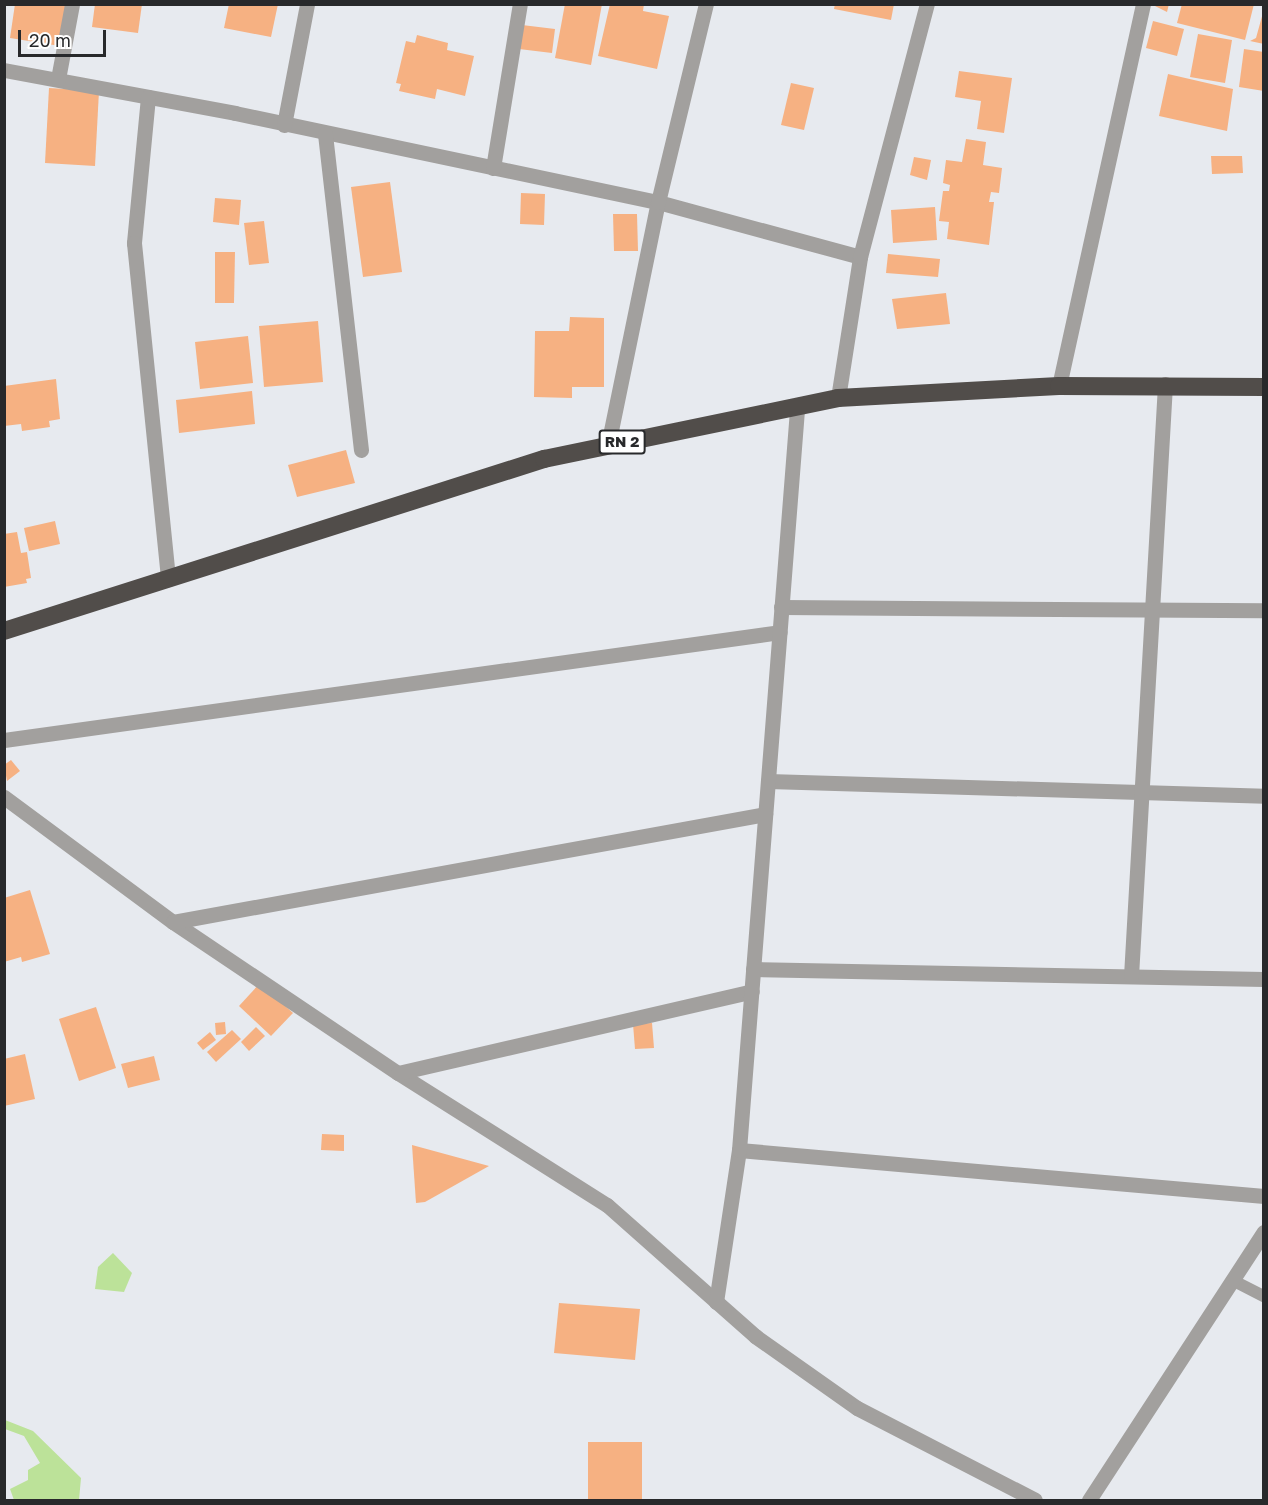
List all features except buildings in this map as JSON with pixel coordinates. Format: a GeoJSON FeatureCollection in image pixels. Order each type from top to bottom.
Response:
{"type":"FeatureCollection","features":[{"type":"Feature","properties":{"kind":"highway","name":"RN 2"},"geometry":{"type":"LineString","coordinates":[[4,631],[544,459],[797,409],[837,398],[1059,386],[1165,384],[1263,387]]}},
{"type":"Feature","properties":{"kind":"street"},"geometry":{"type":"LineString","coordinates":[[58,79],[72,4]]}},
{"type":"Feature","properties":{"kind":"street"},"geometry":{"type":"LineString","coordinates":[[284,126],[307,4]]}},
{"type":"Feature","properties":{"kind":"street"},"geometry":{"type":"LineString","coordinates":[[494,168],[520,4]]}},
{"type":"Feature","properties":{"kind":"street"},"geometry":{"type":"LineString","coordinates":[[608,445],[658,202],[706,4]]}},
{"type":"Feature","properties":{"kind":"street"},"geometry":{"type":"LineString","coordinates":[[837,398],[860,257],[927,4]]}},
{"type":"Feature","properties":{"kind":"street"},"geometry":{"type":"LineString","coordinates":[[1059,386],[1143,4]]}},
{"type":"Feature","properties":{"kind":"street"},"geometry":{"type":"LineString","coordinates":[[4,70],[148,97],[658,202],[860,257]]}},
{"type":"Feature","properties":{"kind":"street"},"geometry":{"type":"LineString","coordinates":[[148,97],[134,243],[168,579]]}},
{"type":"Feature","properties":{"kind":"street"},"geometry":{"type":"LineString","coordinates":[[325,134],[361,450]]}},
{"type":"Feature","properties":{"kind":"street"},"geometry":{"type":"LineString","coordinates":[[1131,976],[1165,384]]}},
{"type":"Feature","properties":{"kind":"street"},"geometry":{"type":"LineString","coordinates":[[716,1302],[739,1150],[797,409]]}},
{"type":"Feature","properties":{"kind":"street"},"geometry":{"type":"LineString","coordinates":[[781,607],[1263,610]]}},
{"type":"Feature","properties":{"kind":"street"},"geometry":{"type":"LineString","coordinates":[[4,740],[780,632]]}},
{"type":"Feature","properties":{"kind":"street"},"geometry":{"type":"LineString","coordinates":[[768,781],[1263,796]]}},
{"type":"Feature","properties":{"kind":"street"},"geometry":{"type":"LineString","coordinates":[[4,797],[172,921],[398,1073],[607,1205],[755,1336],[857,1408],[1035,1500]]}},
{"type":"Feature","properties":{"kind":"street"},"geometry":{"type":"LineString","coordinates":[[172,921],[765,814]]}},
{"type":"Feature","properties":{"kind":"street"},"geometry":{"type":"LineString","coordinates":[[753,969],[1263,979]]}},
{"type":"Feature","properties":{"kind":"street"},"geometry":{"type":"LineString","coordinates":[[398,1073],[752,991]]}},
{"type":"Feature","properties":{"kind":"street"},"geometry":{"type":"LineString","coordinates":[[739,1150],[1263,1196]]}},
{"type":"Feature","properties":{"kind":"street"},"geometry":{"type":"LineString","coordinates":[[1089,1500],[1263,1232]]}},
{"type":"Feature","properties":{"kind":"lane"},"geometry":{"type":"LineString","coordinates":[[1232,1280],[1263,1296]]}},
{"type":"Feature","properties":{"kind":"green space"},"geometry":{"type":"Polygon","coordinates":[[[113,1253],[132,1273],[124,1292],[95,1289],[98,1267],[113,1253]]]}},
{"type":"Feature","properties":{"kind":"green space"},"geometry":{"type":"Polygon","coordinates":[[[5,1420],[33,1431],[81,1478],[79,1500],[14,1500],[10,1489],[28,1480],[28,1470],[40,1463],[24,1436],[5,1429],[5,1420]]]}}]}
